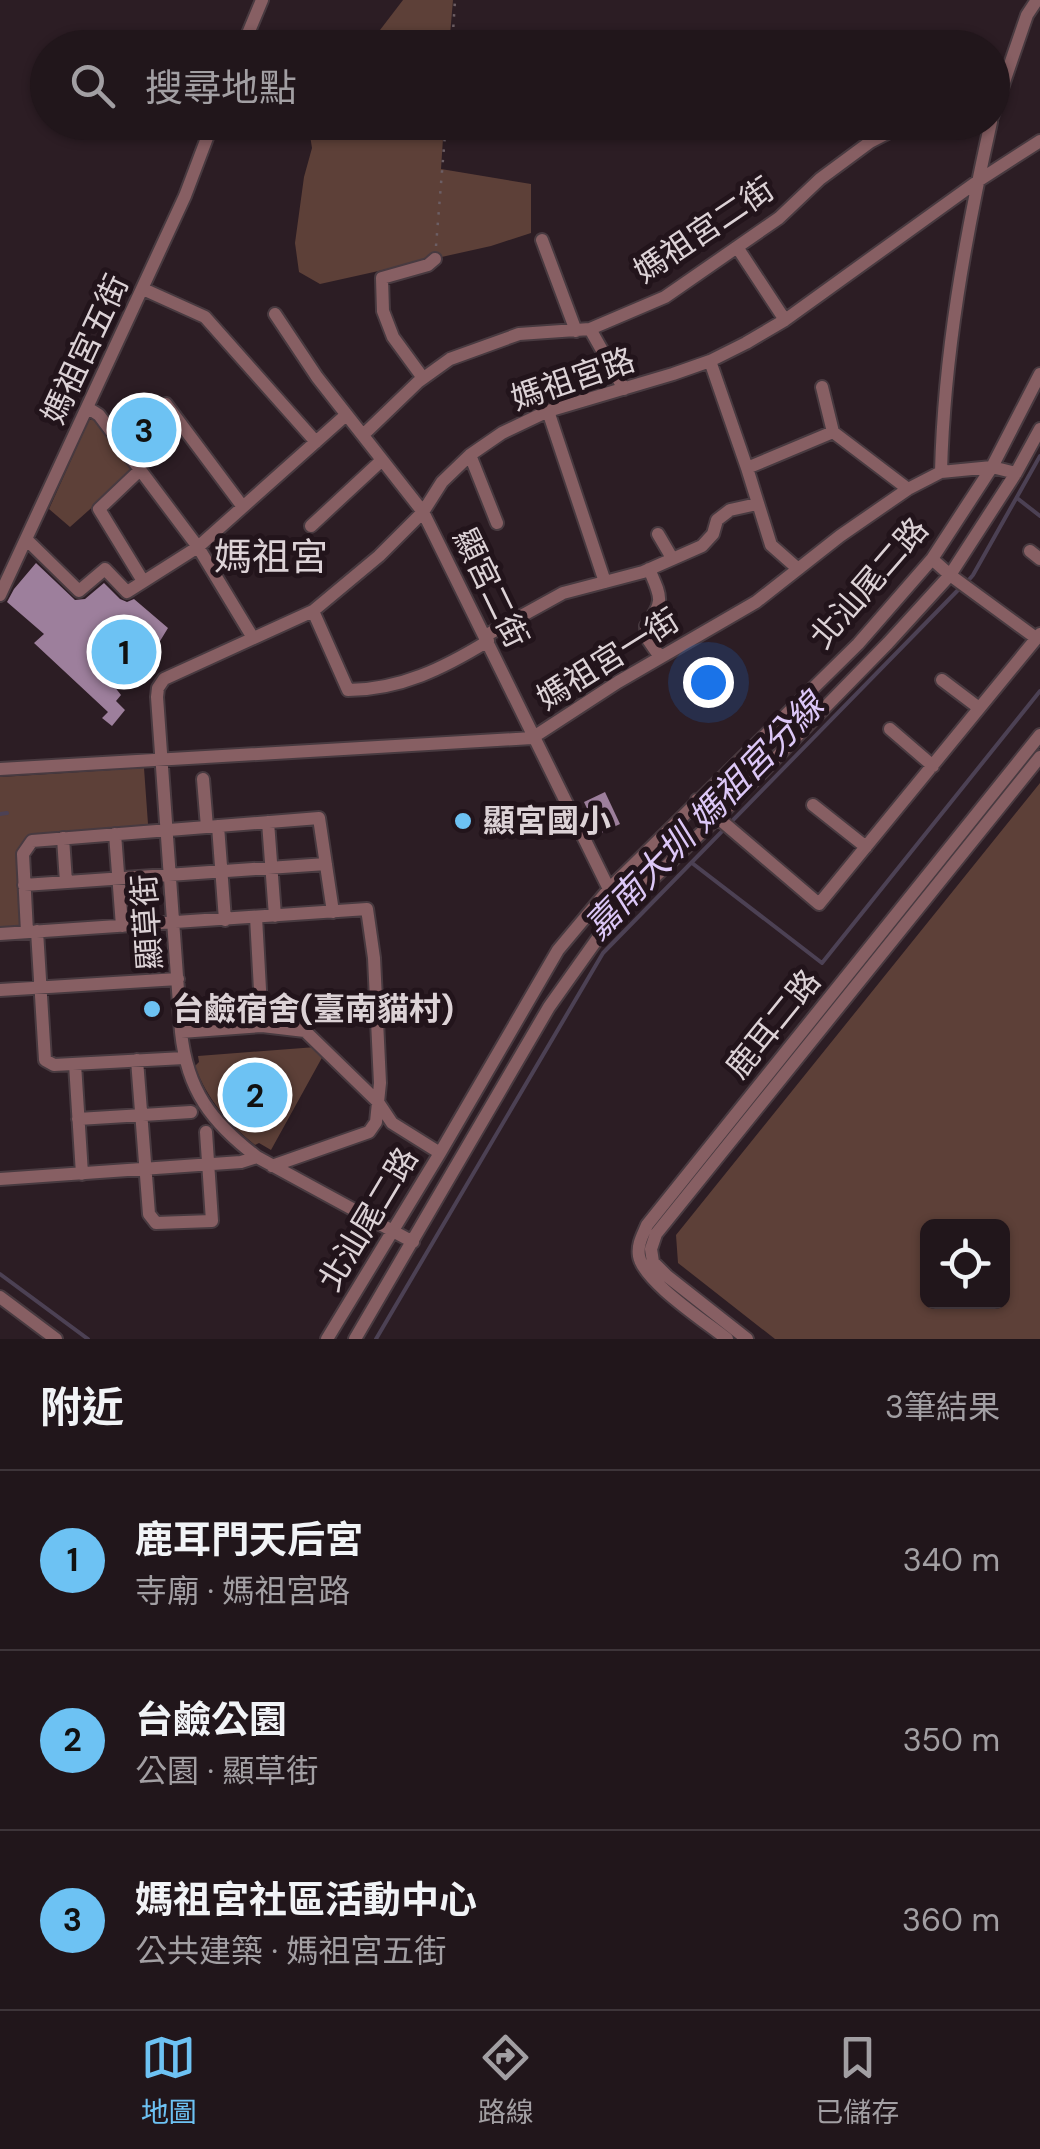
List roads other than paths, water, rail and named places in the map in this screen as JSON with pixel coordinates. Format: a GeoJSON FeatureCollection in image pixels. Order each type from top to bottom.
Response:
{"type":"FeatureCollection","features":[{"type":"Feature","properties":{"kind":"street"},"geometry":{"type":"LineString","coordinates":[[250,30],[262,0]]}},
{"type":"Feature","properties":{"kind":"street"},"geometry":{"type":"LineString","coordinates":[[1010,66],[1036,0]]}},
{"type":"Feature","properties":{"kind":"street","name":"媽祖宮五街"},"geometry":{"type":"LineString","coordinates":[[0,595],[185,196],[207,140]]}},
{"type":"Feature","properties":{"kind":"street","name":"媽祖宮二街"},"geometry":{"type":"LineString","coordinates":[[364,435],[423,378],[450,359],[518,334],[583,330],[665,297],[779,218],[832,170],[874,140]]}},
{"type":"Feature","properties":{"kind":"street"},"geometry":{"type":"LineString","coordinates":[[941,472],[950,336],[987,140]]}},
{"type":"Feature","properties":{"kind":"street","name":"媽祖宮路"},"geometry":{"type":"LineString","coordinates":[[162,760],[156,697],[164,680],[313,611],[380,556],[423,512],[442,482],[470,454],[548,411],[710,361],[785,320],[978,181],[1040,142]]}},
{"type":"Feature","properties":{"kind":"street"},"geometry":{"type":"LineString","coordinates":[[542,240],[583,330],[624,389]]}},
{"type":"Feature","properties":{"kind":"street"},"geometry":{"type":"LineString","coordinates":[[736,247],[785,320]]}},
{"type":"Feature","properties":{"kind":"street"},"geometry":{"type":"LineString","coordinates":[[423,378],[393,336],[383,312],[382,278],[428,266],[436,258]]}},
{"type":"Feature","properties":{"kind":"street"},"geometry":{"type":"LineString","coordinates":[[142,290],[205,317],[316,442]]}},
{"type":"Feature","properties":{"kind":"street","name":"顯宮二街"},"geometry":{"type":"LineString","coordinates":[[275,314],[346,415],[423,512],[609,889],[625,905]]}},
{"type":"Feature","properties":{"kind":"street"},"geometry":{"type":"LineString","coordinates":[[710,361],[771,545],[797,568]]}},
{"type":"Feature","properties":{"kind":"street","name":"北汕尾二路"},"geometry":{"type":"LineString","coordinates":[[328,1339],[558,950],[609,889],[858,644],[932,559],[992,467],[1040,374]]}},
{"type":"Feature","properties":{"kind":"street"},"geometry":{"type":"LineString","coordinates":[[822,387],[833,432],[908,489]]}},
{"type":"Feature","properties":{"kind":"street"},"geometry":{"type":"LineString","coordinates":[[166,404],[244,507]]}},
{"type":"Feature","properties":{"kind":"street"},"geometry":{"type":"LineString","coordinates":[[88,408],[99,416],[198,547],[253,638]]}},
{"type":"Feature","properties":{"kind":"street"},"geometry":{"type":"LineString","coordinates":[[548,411],[604,582]]}},
{"type":"Feature","properties":{"kind":"street"},"geometry":{"type":"LineString","coordinates":[[27,540],[79,590],[105,569],[128,592],[198,547],[346,415]]}},
{"type":"Feature","properties":{"kind":"street","name":"北汕尾二路"},"geometry":{"type":"LineString","coordinates":[[354,1339],[550,1006],[625,905],[718,817],[950,575],[1040,429]]}},
{"type":"Feature","properties":{"kind":"street"},"geometry":{"type":"LineString","coordinates":[[747,468],[833,432]]}},
{"type":"Feature","properties":{"kind":"street"},"geometry":{"type":"LineString","coordinates":[[470,454],[497,523]]}},
{"type":"Feature","properties":{"kind":"street"},"geometry":{"type":"LineString","coordinates":[[311,526],[382,460]]}},
{"type":"Feature","properties":{"kind":"street","name":"媽祖宮一街"},"geometry":{"type":"LineString","coordinates":[[0,770],[532,738],[756,602],[908,489],[941,472],[992,467],[1016,473]]}},
{"type":"Feature","properties":{"kind":"street"},"geometry":{"type":"LineString","coordinates":[[140,470],[99,509],[142,582]]}},
{"type":"Feature","properties":{"kind":"street"},"geometry":{"type":"LineString","coordinates":[[313,611],[348,690],[394,686],[448,666],[539,604],[649,569],[702,546],[713,534],[717,520],[730,510],[757,504]]}},
{"type":"Feature","properties":{"kind":"street"},"geometry":{"type":"LineString","coordinates":[[658,534],[672,558]]}},
{"type":"Feature","properties":{"kind":"street"},"geometry":{"type":"LineString","coordinates":[[697,800],[819,904],[1038,636],[932,559]]}},
{"type":"Feature","properties":{"kind":"street"},"geometry":{"type":"LineString","coordinates":[[649,569],[661,598],[659,610],[646,626],[647,638],[660,657]]}},
{"type":"Feature","properties":{"kind":"street"},"geometry":{"type":"LineString","coordinates":[[942,680],[979,708]]}},
{"type":"Feature","properties":{"kind":"street"},"geometry":{"type":"LineString","coordinates":[[890,729],[933,766]]}},
{"type":"Feature","properties":{"kind":"street","name":"鹿耳二路"},"geometry":{"type":"LineString","coordinates":[[727,1339],[642,1268],[639,1243],[647,1225],[1040,736]]}},
{"type":"Feature","properties":{"kind":"street","name":"鹿耳二路"},"geometry":{"type":"LineString","coordinates":[[747,1339],[653,1262],[656,1234],[1040,757]]}},
{"type":"Feature","properties":{"kind":"street","name":"顯草街"},"geometry":{"type":"LineString","coordinates":[[162,760],[181,1032],[184,1058],[197,1092],[214,1117],[257,1157],[413,1242]]}},
{"type":"Feature","properties":{"kind":"street"},"geometry":{"type":"LineString","coordinates":[[203,779],[222,871],[225,920]]}},
{"type":"Feature","properties":{"kind":"street"},"geometry":{"type":"LineString","coordinates":[[813,805],[866,847]]}},
{"type":"Feature","properties":{"kind":"street"},"geometry":{"type":"LineString","coordinates":[[184,1058],[54,1065],[45,1060],[41,987],[24,885],[23,854],[32,841],[320,818],[332,912]]}},
{"type":"Feature","properties":{"kind":"street"},"geometry":{"type":"LineString","coordinates":[[268,822],[275,916]]}},
{"type":"Feature","properties":{"kind":"street"},"geometry":{"type":"LineString","coordinates":[[116,834],[122,926]]}},
{"type":"Feature","properties":{"kind":"street"},"geometry":{"type":"LineString","coordinates":[[63,838],[66,882]]}},
{"type":"Feature","properties":{"kind":"street"},"geometry":{"type":"LineString","coordinates":[[24,885],[326,864]]}},
{"type":"Feature","properties":{"kind":"street"},"geometry":{"type":"LineString","coordinates":[[0,934],[367,909],[374,958],[380,1082],[376,1122],[369,1132],[272,1166]]}},
{"type":"Feature","properties":{"kind":"street"},"geometry":{"type":"LineString","coordinates":[[256,918],[262,1026]]}},
{"type":"Feature","properties":{"kind":"street"},"geometry":{"type":"LineString","coordinates":[[0,990],[178,979]]}},
{"type":"Feature","properties":{"kind":"street"},"geometry":{"type":"LineString","coordinates":[[181,1032],[262,1026],[304,1031],[378,1102],[392,1123],[440,1153]]}},
{"type":"Feature","properties":{"kind":"street"},"geometry":{"type":"LineString","coordinates":[[137,1060],[148,1214],[156,1223],[212,1221],[206,1132]]}},
{"type":"Feature","properties":{"kind":"street"},"geometry":{"type":"LineString","coordinates":[[74,1064],[82,1174]]}},
{"type":"Feature","properties":{"kind":"street"},"geometry":{"type":"LineString","coordinates":[[78,1118],[190,1112]]}},
{"type":"Feature","properties":{"kind":"street"},"geometry":{"type":"LineString","coordinates":[[0,1180],[241,1162],[257,1157]]}},
{"type":"Feature","properties":{"kind":"street"},"geometry":{"type":"LineString","coordinates":[[0,1297],[56,1339]]}},
{"type":"Feature","properties":{"kind":"waterway","name":"嘉南大圳 媽祖宮分線"},"geometry":{"type":"LineString","coordinates":[[967,582],[1040,456]]}},
{"type":"Feature","properties":{"kind":"waterway"},"geometry":{"type":"LineString","coordinates":[[1017,498],[1040,516]]}},
{"type":"Feature","properties":{"kind":"waterway","name":"嘉南大圳 媽祖宮分線"},"geometry":{"type":"LineString","coordinates":[[376,1339],[603,953],[960,588]]}},
{"type":"Feature","properties":{"kind":"waterway"},"geometry":{"type":"LineString","coordinates":[[692,863],[822,963],[1040,691]]}},
{"type":"Feature","properties":{"kind":"waterway"},"geometry":{"type":"LineString","coordinates":[[0,814],[7,813]]}},
{"type":"Feature","properties":{"kind":"waterway"},"geometry":{"type":"LineString","coordinates":[[0,1274],[88,1339]]}},
{"type":"Feature","properties":{"kind":"place","name":"媽祖宮社區活動中心"},"geometry":{"type":"Point","coordinates":[144,430]}},
{"type":"Feature","properties":{"kind":"place","name":"鹿耳門天后宮"},"geometry":{"type":"Point","coordinates":[124,652]}},
{"type":"Feature","properties":{"kind":"place","name":"顯宮國小"},"geometry":{"type":"Point","coordinates":[463,821]}},
{"type":"Feature","properties":{"kind":"place","name":"台鹼宿舍(臺南貓村)"},"geometry":{"type":"Point","coordinates":[152,1009]}},
{"type":"Feature","properties":{"kind":"place","name":"台鹼公園"},"geometry":{"type":"Point","coordinates":[255,1095]}},
{"type":"Feature","properties":{"kind":"district","name":"媽祖宮"},"geometry":{"type":"Point","coordinates":[271,557]}}]}
